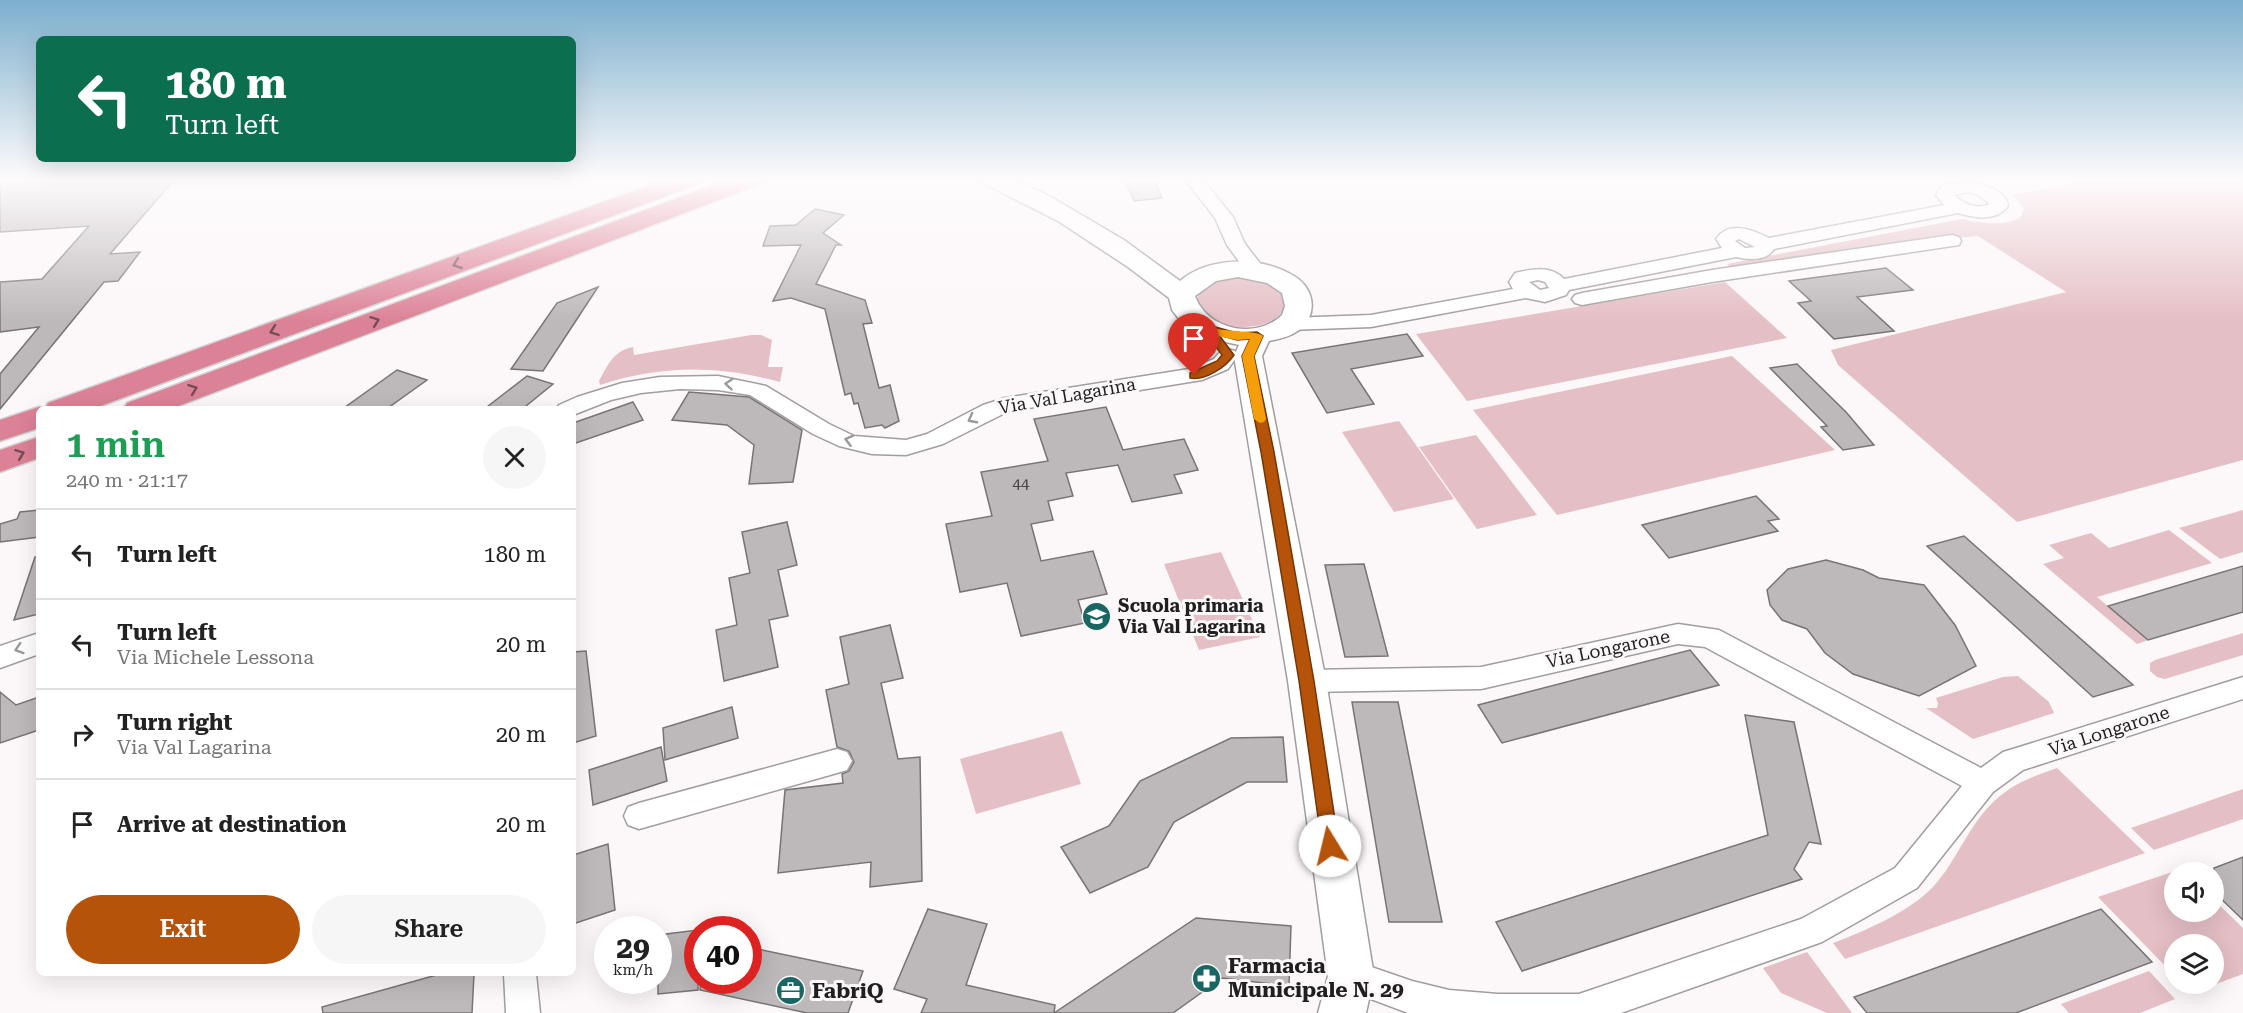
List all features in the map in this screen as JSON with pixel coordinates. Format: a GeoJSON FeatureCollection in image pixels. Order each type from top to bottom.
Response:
{"type":"FeatureCollection","features":[{"type":"Feature","properties":{"kind":"highway"},"geometry":{"type":"LineString","coordinates":[[70,406],[561,226]]}},
{"type":"Feature","properties":{"kind":"highway"},"geometry":{"type":"LineString","coordinates":[[149,406],[626,226]]}},
{"type":"Feature","properties":{"kind":"highway"},"geometry":{"type":"LineString","coordinates":[[0,431],[36,418]]}},
{"type":"Feature","properties":{"kind":"highway"},"geometry":{"type":"LineString","coordinates":[[0,461],[36,448]]}},
{"type":"Feature","properties":{"kind":"street"},"geometry":{"type":"LineString","coordinates":[[1082,226],[1142,265],[1181,295],[1183,306],[1189,316],[1208,328],[1237,336],[1257,336],[1289,324],[1371,321],[1523,287]]}},
{"type":"Feature","properties":{"kind":"street"},"geometry":{"type":"LineString","coordinates":[[1228,226],[1236,245],[1256,271]]}},
{"type":"Feature","properties":{"kind":"street"},"geometry":{"type":"LineString","coordinates":[[1731,247],[1727,237],[1736,234],[1760,241],[1819,226]]}},
{"type":"Feature","properties":{"kind":"street"},"geometry":{"type":"LineString","coordinates":[[1582,299],[1712,276],[1952,241]]}},
{"type":"Feature","properties":{"kind":"street"},"geometry":{"type":"LineString","coordinates":[[1181,295],[1190,284],[1228,262],[1236,245]]}},
{"type":"Feature","properties":{"kind":"street"},"geometry":{"type":"LineString","coordinates":[[1554,281],[1693,260],[1731,247]]}},
{"type":"Feature","properties":{"kind":"street"},"geometry":{"type":"LineString","coordinates":[[1554,281],[1731,247]]}},
{"type":"Feature","properties":{"kind":"street"},"geometry":{"type":"LineString","coordinates":[[1693,260],[1712,276]]}},
{"type":"Feature","properties":{"kind":"street"},"geometry":{"type":"LineString","coordinates":[[1142,265],[1174,275],[1256,271],[1286,283],[1306,300],[1336,311],[1363,311],[1523,287],[1538,295],[1551,295],[1558,291],[1554,281]]}},
{"type":"Feature","properties":{"kind":"street"},"geometry":{"type":"LineString","coordinates":[[1289,324],[1298,314],[1300,303],[1296,292]]}},
{"type":"Feature","properties":{"kind":"street"},"geometry":{"type":"LineString","coordinates":[[1208,328],[1254,394]]}},
{"type":"Feature","properties":{"kind":"street"},"geometry":{"type":"LineString","coordinates":[[1257,336],[1248,356],[1267,452],[1306,681],[1346,995]]}},
{"type":"Feature","properties":{"kind":"street","name":"Via Val Lagarina"},"geometry":{"type":"LineString","coordinates":[[575,406],[619,390],[662,382],[739,385],[762,392],[843,440],[892,449],[920,445],[986,411],[1005,405],[1194,375],[1221,364],[1228,355]]}},
{"type":"Feature","properties":{"kind":"street","name":"Via Longarone"},"geometry":{"type":"LineString","coordinates":[[1306,681],[1481,678],[1678,634],[1710,637],[1983,783]]}},
{"type":"Feature","properties":{"kind":"street"},"geometry":{"type":"LineString","coordinates":[[0,657],[36,644]]}},
{"type":"Feature","properties":{"kind":"street","name":"Via Longarone"},"geometry":{"type":"LineString","coordinates":[[1346,995],[1414,999],[1447,1007],[1576,1012],[1810,931],[1906,879],[1983,783],[2013,761],[2242,689]]}},
{"type":"Feature","properties":{"kind":"street"},"geometry":{"type":"LineString","coordinates":[[639,816],[837,761]]}},
{"type":"Feature","properties":{"kind":"street"},"geometry":{"type":"LineString","coordinates":[[520,976],[523,1013]]}},
{"type":"Feature","properties":{"kind":"shaded area"},"geometry":{"type":"Polygon","coordinates":[[[1924,226],[2243,226],[2243,460],[2017,522],[1838,365],[1831,350],[2066,292],[1978,236],[1895,244],[1733,270],[1727,264],[1924,226]]]}},
{"type":"Feature","properties":{"kind":"shaded area"},"geometry":{"type":"Polygon","coordinates":[[[1233,276],[1260,281],[1279,290],[1286,304],[1281,313],[1268,323],[1250,327],[1222,324],[1210,318],[1197,306],[1200,292],[1208,284],[1233,276]]]}},
{"type":"Feature","properties":{"kind":"shaded area"},"geometry":{"type":"Polygon","coordinates":[[[1725,282],[1787,338],[1467,401],[1416,334],[1725,282]]]}},
{"type":"Feature","properties":{"kind":"shaded area"},"geometry":{"type":"Polygon","coordinates":[[[761,335],[772,340],[768,367],[783,367],[780,382],[734,372],[690,370],[645,374],[600,385],[599,381],[612,360],[626,349],[633,347],[634,355],[761,335]]]}},
{"type":"Feature","properties":{"kind":"shaded area"},"geometry":{"type":"Polygon","coordinates":[[[1732,356],[1835,450],[1557,515],[1473,410],[1732,356]]]}},
{"type":"Feature","properties":{"kind":"shaded area"},"geometry":{"type":"Polygon","coordinates":[[[1399,421],[1454,499],[1394,512],[1342,432],[1399,421]]]}},
{"type":"Feature","properties":{"kind":"shaded area"},"geometry":{"type":"Polygon","coordinates":[[[1476,435],[1537,515],[1477,529],[1419,447],[1476,435]]]}},
{"type":"Feature","properties":{"kind":"shaded area"},"geometry":{"type":"Polygon","coordinates":[[[2243,510],[2243,552],[2220,559],[2179,528],[2243,510]]]}},
{"type":"Feature","properties":{"kind":"shaded area"},"geometry":{"type":"Polygon","coordinates":[[[2169,530],[2212,563],[2097,597],[2148,640],[2137,644],[2043,564],[2064,558],[2049,545],[2091,533],[2109,548],[2169,530]]]}},
{"type":"Feature","properties":{"kind":"shaded area"},"geometry":{"type":"Polygon","coordinates":[[[1221,552],[1260,637],[1199,650],[1164,564],[1221,552]]]}},
{"type":"Feature","properties":{"kind":"shaded area"},"geometry":{"type":"Polygon","coordinates":[[[2243,633],[2243,655],[2165,679],[2157,677],[2150,671],[2150,663],[2155,660],[2243,633]]]}},
{"type":"Feature","properties":{"kind":"shaded area"},"geometry":{"type":"Polygon","coordinates":[[[2018,676],[2049,702],[2054,713],[1973,739],[1926,708],[1937,708],[1936,698],[2003,677],[2018,676]]]}},
{"type":"Feature","properties":{"kind":"shaded area"},"geometry":{"type":"Polygon","coordinates":[[[1062,731],[1081,784],[976,814],[960,759],[1062,731]]]}},
{"type":"Feature","properties":{"kind":"shaded area"},"geometry":{"type":"Polygon","coordinates":[[[2057,768],[2145,853],[1845,959],[1833,943],[1859,933],[1912,905],[1942,876],[1972,828],[2000,796],[2035,776],[2057,768]]]}},
{"type":"Feature","properties":{"kind":"shaded area"},"geometry":{"type":"Polygon","coordinates":[[[2243,789],[2243,819],[2154,850],[2131,828],[2243,789]]]}},
{"type":"Feature","properties":{"kind":"shaded area"},"geometry":{"type":"Polygon","coordinates":[[[2164,875],[2164,922],[2224,922],[2224,910],[2243,928],[2243,974],[2224,981],[2224,934],[2164,934],[2164,965],[2098,897],[2164,875]]]}},
{"type":"Feature","properties":{"kind":"shaded area"},"geometry":{"type":"Polygon","coordinates":[[[1807,952],[1852,1013],[1827,1013],[1781,993],[1763,968],[1807,952]]]}},
{"type":"Feature","properties":{"kind":"shaded area"},"geometry":{"type":"Polygon","coordinates":[[[2149,971],[2164,987],[2164,994],[2170,994],[2175,999],[2140,1013],[2069,1013],[2061,1004],[2149,971]]]}},
{"type":"Feature","properties":{"kind":"building"},"geometry":{"type":"Polygon","coordinates":[[[0,226],[85,226],[0,232],[0,226]]]}},
{"type":"Feature","properties":{"kind":"building"},"geometry":{"type":"Polygon","coordinates":[[[89,226],[134,226],[110,254],[140,252],[118,281],[104,282],[0,409],[0,374],[39,327],[0,332],[0,282],[42,279],[89,226]]]}},
{"type":"Feature","properties":{"kind":"building"},"geometry":{"type":"Polygon","coordinates":[[[770,226],[831,226],[823,233],[841,245],[836,245],[816,284],[865,300],[872,323],[863,324],[879,388],[890,385],[899,421],[885,428],[882,425],[865,428],[858,403],[854,404],[851,393],[845,395],[825,309],[791,298],[773,301],[801,245],[763,246],[770,226]]]}},
{"type":"Feature","properties":{"kind":"building"},"geometry":{"type":"Polygon","coordinates":[[[1886,268],[1913,290],[1857,297],[1894,331],[1834,339],[1798,303],[1811,301],[1789,281],[1886,268]]]}},
{"type":"Feature","properties":{"kind":"building"},"geometry":{"type":"Polygon","coordinates":[[[598,287],[543,371],[511,369],[557,303],[598,287]]]}},
{"type":"Feature","properties":{"kind":"building"},"geometry":{"type":"Polygon","coordinates":[[[1407,334],[1423,356],[1351,369],[1374,404],[1327,413],[1292,353],[1407,334]]]}},
{"type":"Feature","properties":{"kind":"building"},"geometry":{"type":"Polygon","coordinates":[[[1797,364],[1846,412],[1874,445],[1843,450],[1821,427],[1827,426],[1770,368],[1797,364]]]}},
{"type":"Feature","properties":{"kind":"building"},"geometry":{"type":"Polygon","coordinates":[[[397,370],[427,380],[391,406],[347,406],[397,370]]]}},
{"type":"Feature","properties":{"kind":"building"},"geometry":{"type":"Polygon","coordinates":[[[527,376],[553,384],[526,406],[488,406],[527,376]]]}},
{"type":"Feature","properties":{"kind":"building"},"geometry":{"type":"Polygon","coordinates":[[[689,392],[749,397],[802,430],[793,482],[749,484],[754,445],[727,425],[672,420],[689,392]]]}},
{"type":"Feature","properties":{"kind":"building"},"geometry":{"type":"Polygon","coordinates":[[[633,402],[643,420],[576,443],[576,422],[633,402]]]}},
{"type":"Feature","properties":{"kind":"building"},"geometry":{"type":"Polygon","coordinates":[[[1106,407],[1123,450],[1184,439],[1198,470],[1174,475],[1182,493],[1132,502],[1118,465],[1066,473],[1073,496],[1048,501],[1053,520],[1031,524],[1041,561],[1093,551],[1107,594],[1078,600],[1085,623],[1021,636],[1007,583],[960,592],[946,524],[992,516],[981,472],[1048,461],[1034,419],[1106,407]]]}},
{"type":"Feature","properties":{"kind":"building"},"geometry":{"type":"Polygon","coordinates":[[[1756,496],[1779,519],[1768,521],[1778,531],[1669,558],[1642,525],[1756,496]]]}},
{"type":"Feature","properties":{"kind":"building"},"geometry":{"type":"Polygon","coordinates":[[[36,510],[36,537],[0,542],[0,524],[17,519],[20,512],[36,510]]]}},
{"type":"Feature","properties":{"kind":"building"},"geometry":{"type":"Polygon","coordinates":[[[787,522],[797,565],[778,570],[788,616],[769,620],[778,667],[724,681],[716,630],[737,625],[729,578],[750,573],[742,532],[787,522]]]}},
{"type":"Feature","properties":{"kind":"building"},"geometry":{"type":"Polygon","coordinates":[[[1964,536],[2133,685],[2093,697],[1927,546],[1964,536]]]}},
{"type":"Feature","properties":{"kind":"building"},"geometry":{"type":"Polygon","coordinates":[[[35,557],[36,557],[36,615],[14,620],[35,557]]]}},
{"type":"Feature","properties":{"kind":"building"},"geometry":{"type":"Polygon","coordinates":[[[1826,560],[1863,570],[1879,578],[1924,585],[1955,625],[1976,666],[1919,696],[1853,674],[1825,653],[1807,629],[1782,620],[1770,605],[1767,590],[1788,569],[1826,560]]]}},
{"type":"Feature","properties":{"kind":"building"},"geometry":{"type":"Polygon","coordinates":[[[1364,564],[1388,656],[1345,657],[1325,565],[1364,564]]]}},
{"type":"Feature","properties":{"kind":"building"},"geometry":{"type":"Polygon","coordinates":[[[2243,566],[2243,612],[2148,640],[2108,606],[2243,566]]]}},
{"type":"Feature","properties":{"kind":"building"},"geometry":{"type":"Polygon","coordinates":[[[890,625],[903,678],[881,683],[898,759],[920,757],[922,881],[870,887],[871,862],[778,873],[785,790],[843,783],[842,774],[849,771],[854,762],[849,751],[837,747],[826,690],[849,684],[840,637],[890,625]]]}},
{"type":"Feature","properties":{"kind":"building"},"geometry":{"type":"Polygon","coordinates":[[[1690,650],[1719,685],[1502,743],[1478,705],[1690,650]]]}},
{"type":"Feature","properties":{"kind":"building"},"geometry":{"type":"Polygon","coordinates":[[[586,651],[596,736],[576,742],[576,652],[586,651]]]}},
{"type":"Feature","properties":{"kind":"building"},"geometry":{"type":"Polygon","coordinates":[[[0,692],[16,705],[36,698],[36,731],[0,743],[0,692]]]}},
{"type":"Feature","properties":{"kind":"building"},"geometry":{"type":"Polygon","coordinates":[[[1352,702],[1398,702],[1442,922],[1389,922],[1352,702]]]}},
{"type":"Feature","properties":{"kind":"building"},"geometry":{"type":"Polygon","coordinates":[[[732,707],[738,738],[665,760],[663,728],[732,707]]]}},
{"type":"Feature","properties":{"kind":"building"},"geometry":{"type":"Polygon","coordinates":[[[1745,715],[1794,722],[1821,844],[1809,842],[1794,869],[1802,879],[1522,971],[1496,922],[1768,835],[1745,715]]]}},
{"type":"Feature","properties":{"kind":"building"},"geometry":{"type":"Polygon","coordinates":[[[1283,737],[1287,782],[1247,782],[1174,822],[1148,867],[1090,893],[1061,847],[1109,826],[1140,781],[1231,738],[1283,737]]]}},
{"type":"Feature","properties":{"kind":"building"},"geometry":{"type":"Polygon","coordinates":[[[661,747],[667,781],[593,805],[589,770],[661,747]]]}},
{"type":"Feature","properties":{"kind":"building"},"geometry":{"type":"Polygon","coordinates":[[[608,844],[615,910],[576,923],[576,854],[608,844]]]}},
{"type":"Feature","properties":{"kind":"building"},"geometry":{"type":"Polygon","coordinates":[[[2243,857],[2243,920],[2224,902],[2224,864],[2243,857]]]}},
{"type":"Feature","properties":{"kind":"building"},"geometry":{"type":"Polygon","coordinates":[[[928,909],[987,924],[966,985],[1055,1005],[1054,1013],[921,1013],[927,999],[894,989],[928,909]]]}},
{"type":"Feature","properties":{"kind":"building"},"geometry":{"type":"Polygon","coordinates":[[[2101,909],[2152,962],[2016,1013],[1867,1013],[1854,997],[2101,909]]]}},
{"type":"Feature","properties":{"kind":"building"},"geometry":{"type":"Polygon","coordinates":[[[1196,918],[1291,926],[1289,986],[1222,978],[1173,1013],[1054,1013],[1196,918]]]}},
{"type":"Feature","properties":{"kind":"building"},"geometry":{"type":"Polygon","coordinates":[[[684,932],[684,991],[672,993],[672,933],[684,932]]]}},
{"type":"Feature","properties":{"kind":"building"},"geometry":{"type":"Polygon","coordinates":[[[762,950],[863,971],[848,1013],[807,1013],[719,994],[762,994],[762,950]]]}},
{"type":"Feature","properties":{"kind":"building"},"geometry":{"type":"Polygon","coordinates":[[[433,976],[474,976],[472,1013],[323,1013],[322,1007],[433,976]]]}},
{"type":"Feature","properties":{"kind":"slow traffic"},"geometry":{"type":"LineString","coordinates":[[1216,332],[1237,336],[1257,336],[1248,356],[1260,419]]}},
{"type":"Feature","properties":{"kind":"place","name":"Scuola primaria Via Val Lagarina"},"geometry":{"type":"Point","coordinates":[1097,616]}},
{"type":"Feature","properties":{"kind":"place","name":"Farmacia Municipale N. 29"},"geometry":{"type":"Point","coordinates":[1207,978]}},
{"type":"Feature","properties":{"kind":"place","name":"FabriQ"},"geometry":{"type":"Point","coordinates":[791,991]}},
{"type":"Feature","properties":{"kind":"route"},"geometry":{"type":"LineString","coordinates":[[1194,375],[1221,364],[1228,355],[1208,328],[1218,333],[1257,336],[1248,356],[1267,452],[1306,681],[1330,846]]}}]}
